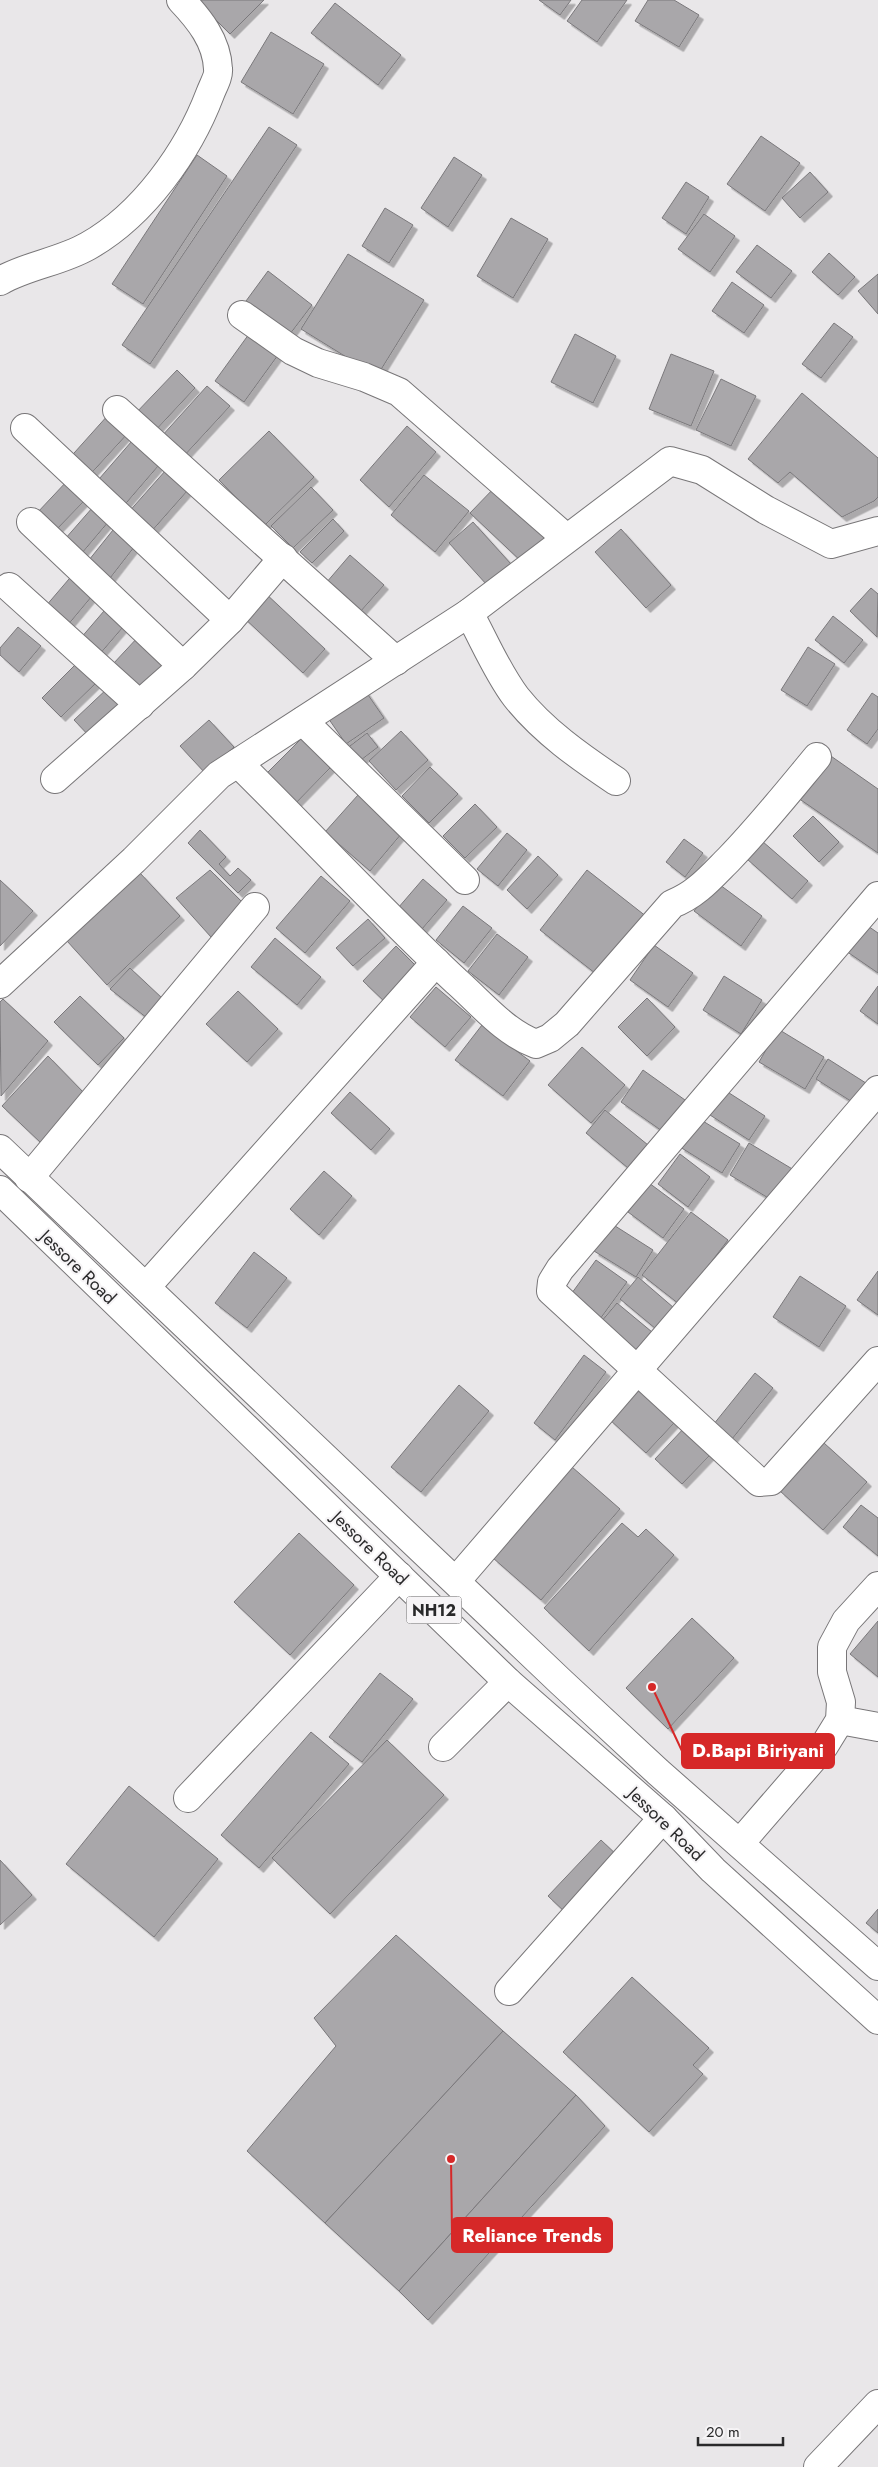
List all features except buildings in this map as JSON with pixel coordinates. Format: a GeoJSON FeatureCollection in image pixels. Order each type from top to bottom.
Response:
{"type":"FeatureCollection","features":[{"type":"Feature","properties":{"kind":"main road"},"geometry":{"type":"LineString","coordinates":[[0,281],[16,272],[64,257],[87,247],[110,232],[136,210],[161,181],[206,104],[219,71],[214,45],[195,15],[181,0]]}},
{"type":"Feature","properties":{"kind":"main road"},"geometry":{"type":"LineString","coordinates":[[242,315],[293,351],[310,359],[386,384],[399,392],[565,538]]}},
{"type":"Feature","properties":{"kind":"main road"},"geometry":{"type":"LineString","coordinates":[[117,410],[396,660]]}},
{"type":"Feature","properties":{"kind":"main road"},"geometry":{"type":"LineString","coordinates":[[25,428],[230,620]]}},
{"type":"Feature","properties":{"kind":"main road"},"geometry":{"type":"LineString","coordinates":[[0,984],[134,860],[218,776],[469,613],[565,538],[670,461],[702,470],[766,510],[831,544],[878,532]]}},
{"type":"Feature","properties":{"kind":"main road"},"geometry":{"type":"LineString","coordinates":[[31,522],[183,666]]}},
{"type":"Feature","properties":{"kind":"main road"},"geometry":{"type":"LineString","coordinates":[[55,779],[183,666],[230,620],[283,558]]}},
{"type":"Feature","properties":{"kind":"main road"},"geometry":{"type":"LineString","coordinates":[[9,587],[140,705]]}},
{"type":"Feature","properties":{"kind":"main road"},"geometry":{"type":"LineString","coordinates":[[469,613],[515,695],[531,714],[586,760],[616,781]]}},
{"type":"Feature","properties":{"kind":"main road"},"geometry":{"type":"LineString","coordinates":[[302,721],[465,880]]}},
{"type":"Feature","properties":{"kind":"main road"},"geometry":{"type":"LineString","coordinates":[[238,763],[436,962],[506,1027],[522,1039],[536,1044],[550,1038],[566,1024],[672,904],[688,898],[700,888],[754,833],[817,757]]}},
{"type":"Feature","properties":{"kind":"main road"},"geometry":{"type":"LineString","coordinates":[[878,896],[554,1277],[551,1287],[553,1294],[759,1482],[772,1481],[878,1361]]}},
{"type":"Feature","properties":{"kind":"main road"},"geometry":{"type":"LineString","coordinates":[[30,1178],[255,907]]}},
{"type":"Feature","properties":{"kind":"main road"},"geometry":{"type":"LineString","coordinates":[[146,1287],[436,962]]}},
{"type":"Feature","properties":{"kind":"main road"},"geometry":{"type":"LineString","coordinates":[[456,1581],[878,1090]]}},
{"type":"Feature","properties":{"kind":"main road","name":"Jessore Road"},"geometry":{"type":"LineString","coordinates":[[0,1150],[651,1765],[878,1966]]}},
{"type":"Feature","properties":{"kind":"main road","name":"Jessore Road"},"geometry":{"type":"LineString","coordinates":[[0,1190],[508,1682],[663,1818],[713,1870],[878,2020]]}},
{"type":"Feature","properties":{"kind":"main road"},"geometry":{"type":"LineString","coordinates":[[188,1798],[399,1576]]}},
{"type":"Feature","properties":{"kind":"main road"},"geometry":{"type":"LineString","coordinates":[[740,1843],[824,1746],[840,1720],[841,1702],[832,1672],[832,1646],[846,1621],[878,1586]]}},
{"type":"Feature","properties":{"kind":"main road"},"geometry":{"type":"LineString","coordinates":[[443,1747],[508,1682]]}},
{"type":"Feature","properties":{"kind":"main road"},"geometry":{"type":"LineString","coordinates":[[840,1720],[878,1727]]}},
{"type":"Feature","properties":{"kind":"main road"},"geometry":{"type":"LineString","coordinates":[[509,1991],[663,1818]]}},
{"type":"Feature","properties":{"kind":"main road"},"geometry":{"type":"LineString","coordinates":[[818,2467],[878,2404]]}},
{"type":"Feature","properties":{"kind":"place","name":"D.Bapi Biriyani"},"geometry":{"type":"Point","coordinates":[652,1687]}},
{"type":"Feature","properties":{"kind":"place","name":"Reliance Trends"},"geometry":{"type":"Point","coordinates":[451,2159]}}]}
